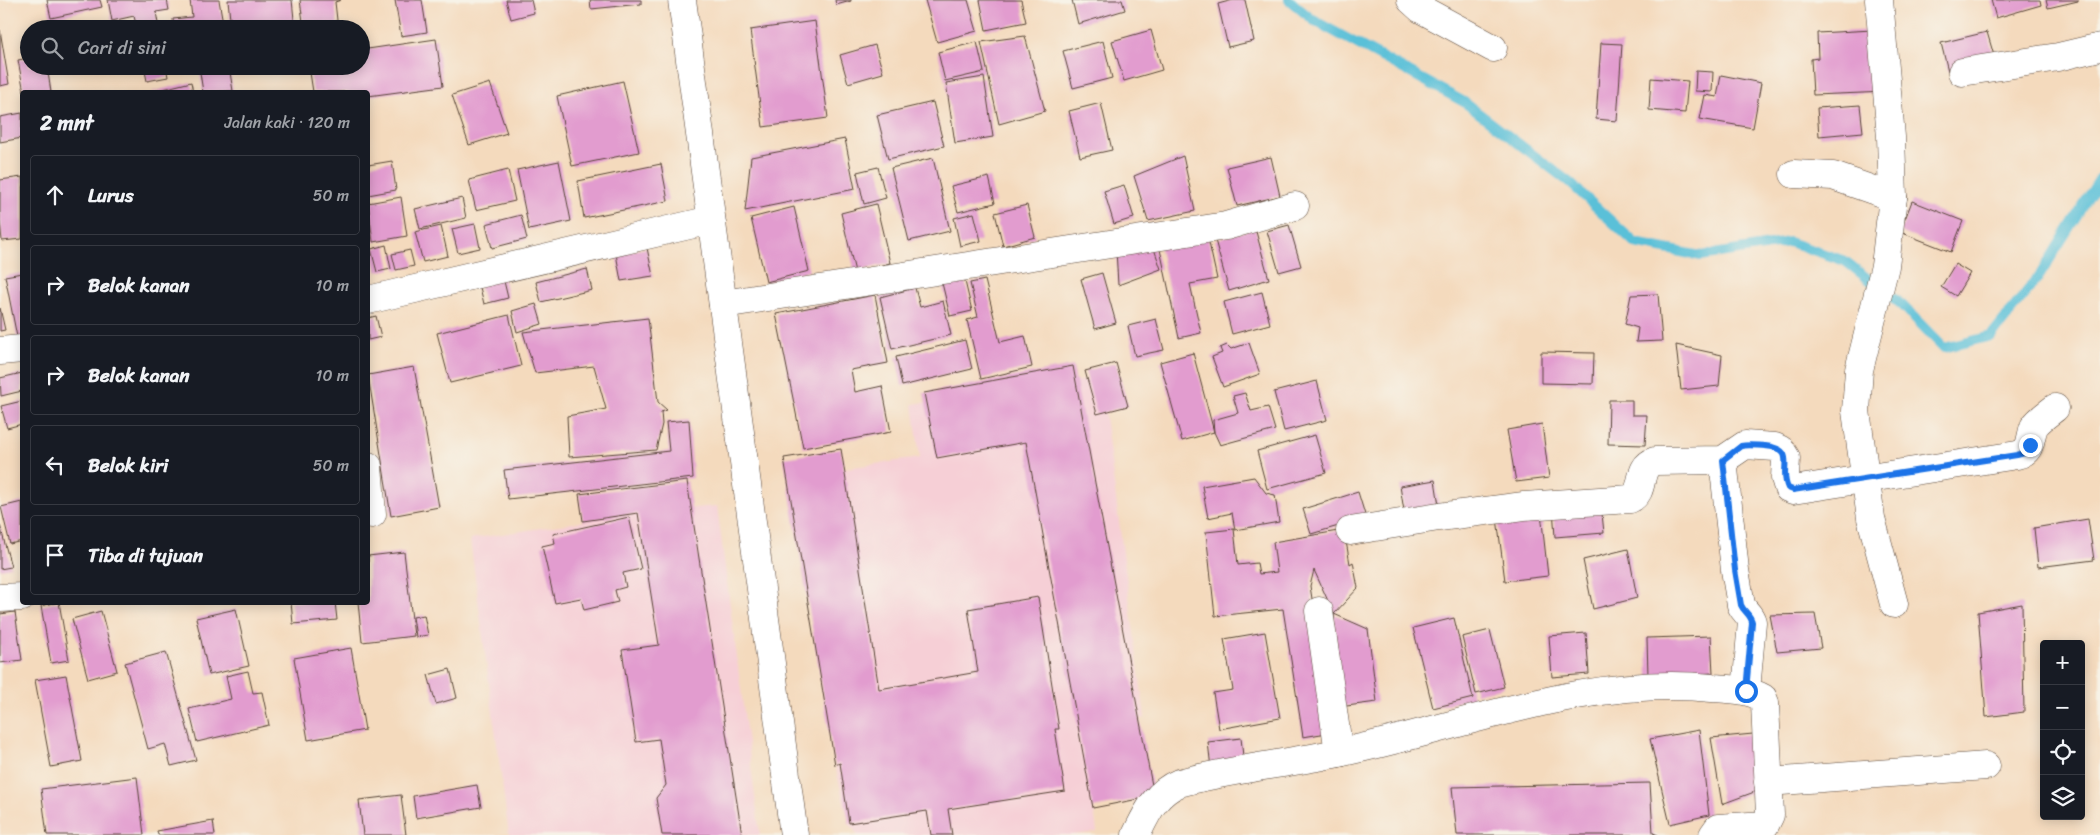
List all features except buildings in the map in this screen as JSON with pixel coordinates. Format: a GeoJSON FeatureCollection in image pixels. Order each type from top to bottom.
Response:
{"type":"FeatureCollection","features":[{"type":"Feature","properties":{"kind":"street"},"geometry":{"type":"LineString","coordinates":[[682,0],[794,835]]}},
{"type":"Feature","properties":{"kind":"street"},"geometry":{"type":"LineString","coordinates":[[1410,0],[1421,9],[1493,48]]}},
{"type":"Feature","properties":{"kind":"street"},"geometry":{"type":"LineString","coordinates":[[1880,0],[1891,137],[1893,197],[1886,266],[1859,370],[1856,411],[1870,518],[1894,604]]}},
{"type":"Feature","properties":{"kind":"street"},"geometry":{"type":"LineString","coordinates":[[1962,72],[2058,57],[2100,48]]}},
{"type":"Feature","properties":{"kind":"street"},"geometry":{"type":"LineString","coordinates":[[1794,174],[1833,176],[1893,197]]}},
{"type":"Feature","properties":{"kind":"street"},"geometry":{"type":"LineString","coordinates":[[723,304],[1226,226],[1295,206]]}},
{"type":"Feature","properties":{"kind":"street"},"geometry":{"type":"LineString","coordinates":[[370,300],[712,220]]}},
{"type":"Feature","properties":{"kind":"street"},"geometry":{"type":"LineString","coordinates":[[0,351],[20,349]]}},
{"type":"Feature","properties":{"kind":"street"},"geometry":{"type":"LineString","coordinates":[[1350,531],[1524,506],[1630,499],[1638,493],[1645,468],[1650,462],[1723,460],[1741,446],[1776,447],[1784,453],[1786,458],[1785,483],[1788,488],[1793,490],[2024,453],[2028,449],[2035,426],[2055,408]]}},
{"type":"Feature","properties":{"kind":"street"},"geometry":{"type":"LineString","coordinates":[[1723,460],[1735,570],[1741,605],[1743,610],[1749,614],[1752,622],[1746,691]]}},
{"type":"Feature","properties":{"kind":"street"},"geometry":{"type":"LineString","coordinates":[[370,490],[372,514]]}},
{"type":"Feature","properties":{"kind":"street"},"geometry":{"type":"LineString","coordinates":[[0,598],[20,597]]}},
{"type":"Feature","properties":{"kind":"street"},"geometry":{"type":"LineString","coordinates":[[1319,611],[1339,753]]}},
{"type":"Feature","properties":{"kind":"street"},"geometry":{"type":"LineString","coordinates":[[1136,835],[1159,794],[1179,782],[1339,753],[1555,698],[1678,684],[1746,691],[1763,698],[1765,703],[1770,816],[1765,825],[1718,828],[1713,835]]}},
{"type":"Feature","properties":{"kind":"street"},"geometry":{"type":"LineString","coordinates":[[1768,782],[1986,766]]}},
{"type":"Feature","properties":{"kind":"shaded area"},"geometry":{"type":"Polygon","coordinates":[[[1100,378],[1145,718],[1083,726],[1097,832],[1072,835],[858,835],[849,823],[835,765],[824,704],[801,474],[920,458],[913,404],[1100,378]]]}},
{"type":"Feature","properties":{"kind":"shaded area"},"geometry":{"type":"Polygon","coordinates":[[[717,506],[760,835],[509,835],[470,539],[638,513],[717,506]]]}},
{"type":"Feature","properties":{"kind":"waterway"},"geometry":{"type":"LineString","coordinates":[[1289,0],[1313,20],[1464,102],[1569,182],[1635,243],[1701,256],[1789,242],[1845,261],[1902,305],[1944,348],[1991,336],[2040,275],[2100,178]]}},
{"type":"Feature","properties":{"kind":"route"},"geometry":{"type":"LineString","coordinates":[[1746,691],[1752,622],[1749,614],[1745,613],[1741,605],[1735,570],[1723,460],[1745,445],[1776,447],[1784,453],[1786,458],[1785,483],[1788,488],[1793,490],[2017,455],[2024,453],[2030,445]]}}]}
